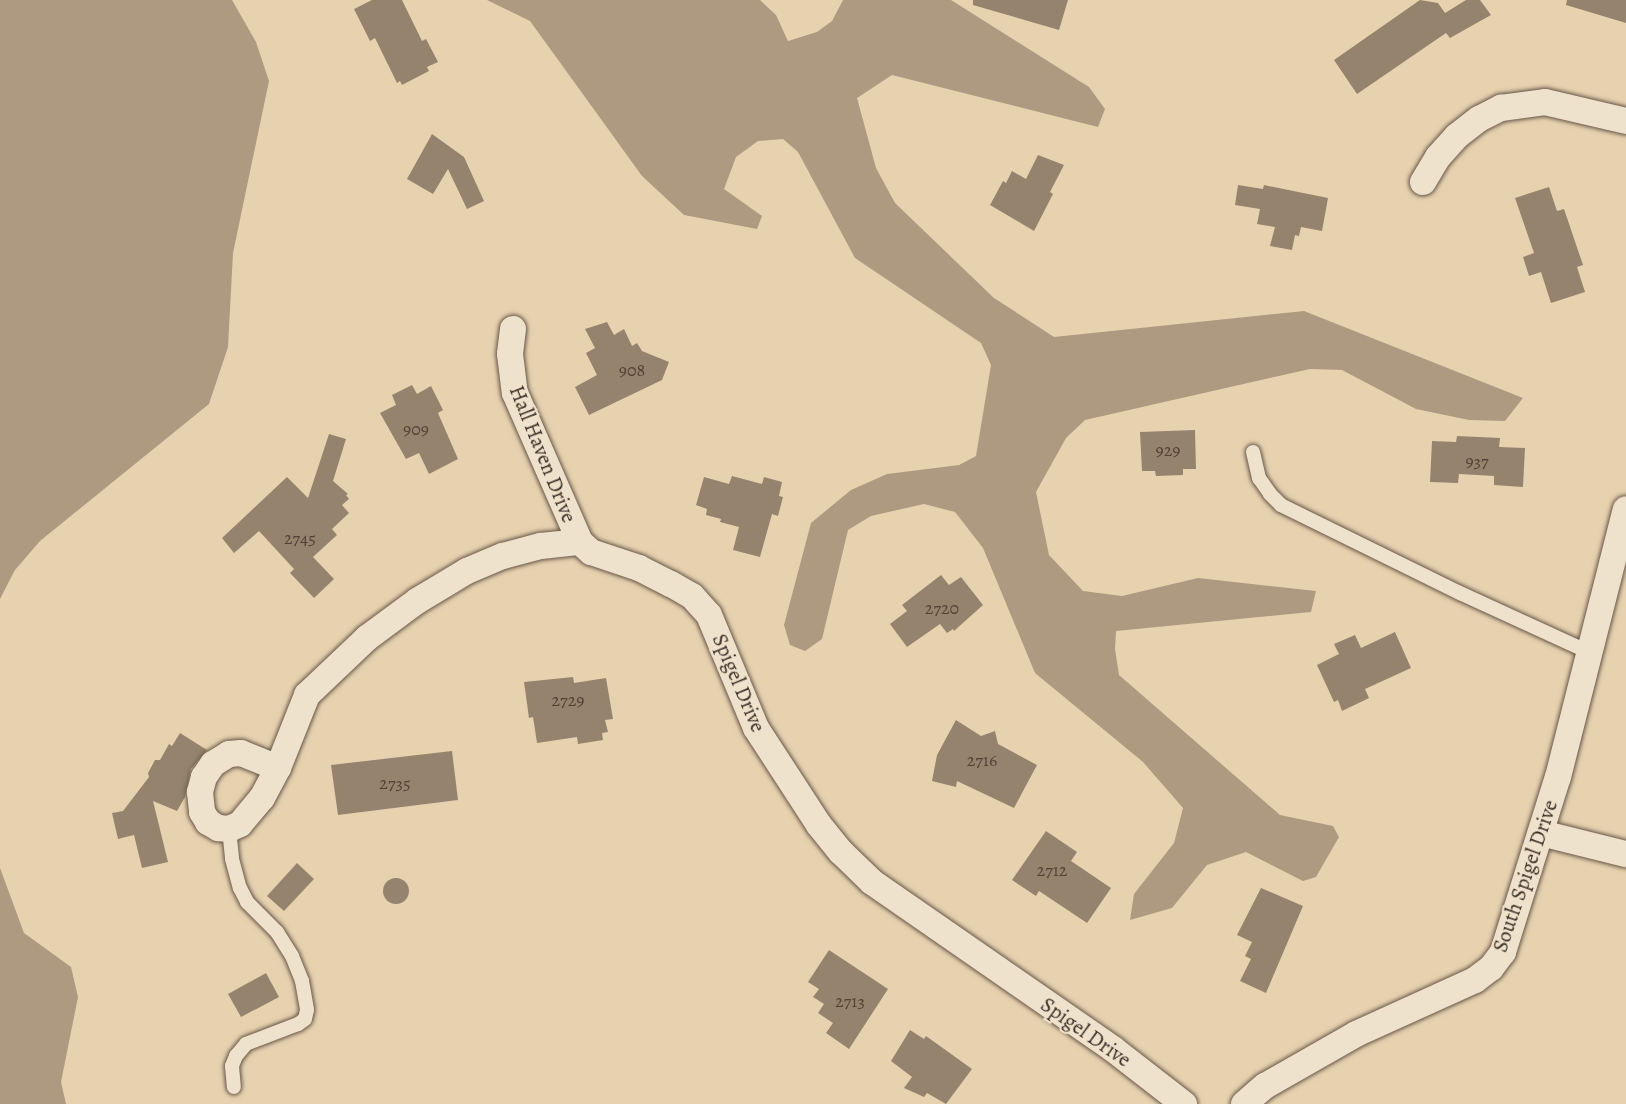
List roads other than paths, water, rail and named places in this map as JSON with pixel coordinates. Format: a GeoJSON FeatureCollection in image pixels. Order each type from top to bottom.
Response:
{"type":"FeatureCollection","features":[{"type":"Feature","properties":{"kind":"street"},"geometry":{"type":"LineString","coordinates":[[1423,182],[1438,158],[1457,136],[1479,119],[1501,108],[1545,102],[1626,121]]}},
{"type":"Feature","properties":{"kind":"street","name":"Hall Haven Drive"},"geometry":{"type":"LineString","coordinates":[[513,329],[510,354],[515,393],[580,542]]}},
{"type":"Feature","properties":{"kind":"street","name":"South Spigel Drive"},"geometry":{"type":"LineString","coordinates":[[1245,1104],[1265,1086],[1356,1034],[1475,980],[1491,968],[1503,952],[1541,833],[1626,509]]}},
{"type":"Feature","properties":{"kind":"street"},"geometry":{"type":"LineString","coordinates":[[278,768],[241,753],[229,754],[213,764],[204,777],[200,792],[202,812],[208,822],[218,828],[229,829],[240,824],[262,798],[278,768],[307,695],[367,638],[417,601],[466,571],[512,553],[541,546],[580,542]]}},
{"type":"Feature","properties":{"kind":"street","name":"Spigel Drive"},"geometry":{"type":"LineString","coordinates":[[580,542],[591,552],[639,568],[671,584],[692,596],[709,615],[756,728],[819,825],[841,852],[872,882],[1113,1049],[1184,1104]]}},
{"type":"Feature","properties":{"kind":"street"},"geometry":{"type":"LineString","coordinates":[[1541,833],[1626,854]]}},
{"type":"Feature","properties":{"kind":"lane"},"geometry":{"type":"LineString","coordinates":[[1253,452],[1259,478],[1281,505],[1460,593],[1589,652]]}},
{"type":"Feature","properties":{"kind":"lane"},"geometry":{"type":"LineString","coordinates":[[229,829],[231,859],[240,888],[247,903],[277,932],[292,956],[302,981],[307,1010],[305,1019],[298,1024],[246,1044],[236,1056],[232,1066],[234,1087]]}}]}
